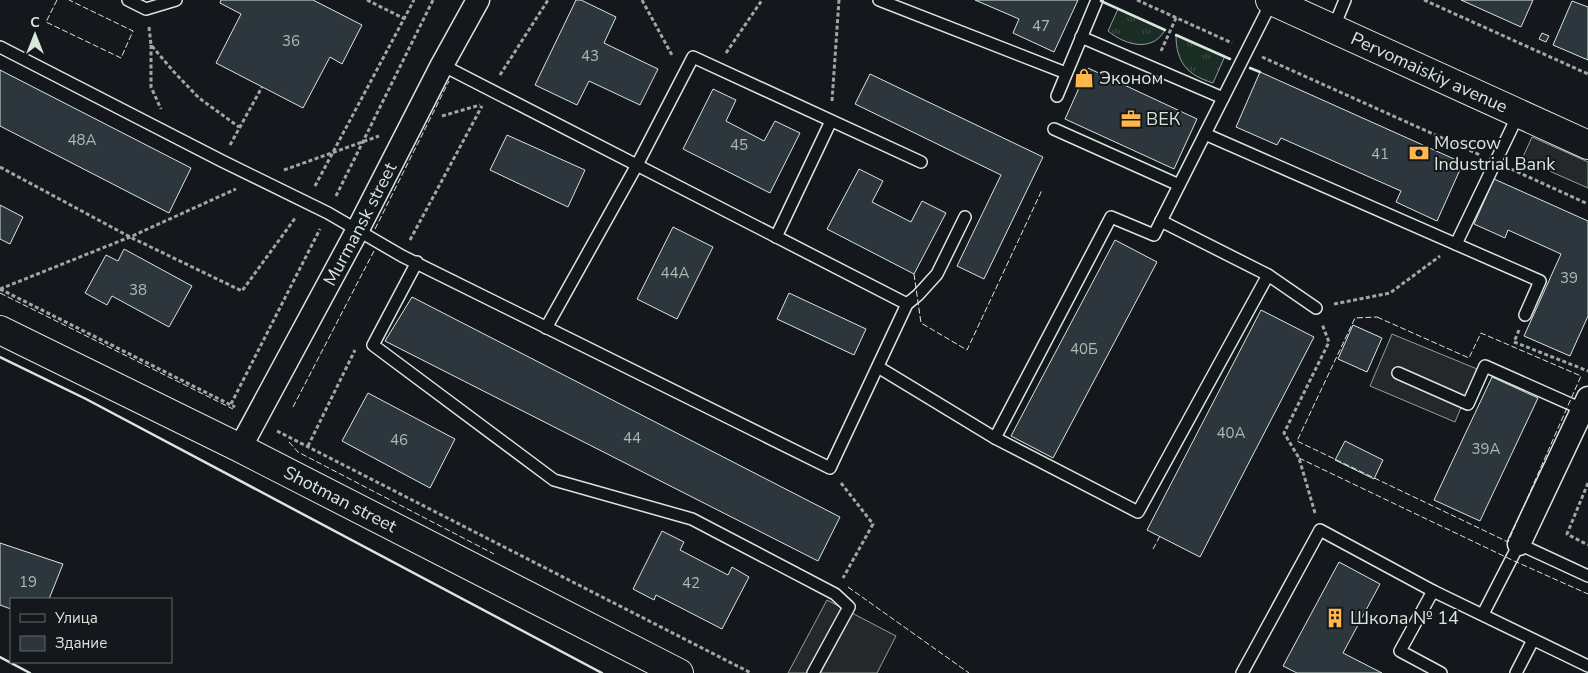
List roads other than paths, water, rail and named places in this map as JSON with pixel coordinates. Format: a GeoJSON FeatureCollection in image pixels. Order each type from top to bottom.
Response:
{"type":"FeatureCollection","features":[{"type":"Feature","properties":{"kind":"main road","name":"Pervomaiskiy avenue"},"geometry":{"type":"LineString","coordinates":[[1271,0],[1588,145]]}},
{"type":"Feature","properties":{"kind":"main road","name":"Shotman street"},"geometry":{"type":"LineString","coordinates":[[0,330],[240,448],[679,673]]}},
{"type":"Feature","properties":{"kind":"street","name":"Murmansk street"},"geometry":{"type":"LineString","coordinates":[[240,448],[254,419],[358,231],[442,65],[478,0]]}},
{"type":"Feature","properties":{"kind":"street"},"geometry":{"type":"LineString","coordinates":[[1519,544],[1586,406]]}},
{"type":"Feature","properties":{"kind":"lane"},"geometry":{"type":"LineString","coordinates":[[128,0],[146,9],[176,0]]}},
{"type":"Feature","properties":{"kind":"lane"},"geometry":{"type":"LineString","coordinates":[[879,0],[1066,74]]}},
{"type":"Feature","properties":{"kind":"lane"},"geometry":{"type":"LineString","coordinates":[[1057,96],[1096,0]]}},
{"type":"Feature","properties":{"kind":"lane"},"geometry":{"type":"LineString","coordinates":[[995,438],[1111,217],[1154,235],[1271,0]]}},
{"type":"Feature","properties":{"kind":"lane"},"geometry":{"type":"LineString","coordinates":[[1333,29],[1345,0]]}},
{"type":"Feature","properties":{"kind":"lane"},"geometry":{"type":"LineString","coordinates":[[1081,37],[1223,98]]}},
{"type":"Feature","properties":{"kind":"lane"},"geometry":{"type":"LineString","coordinates":[[0,47],[222,161],[307,202],[402,256],[830,468],[907,304],[937,274],[965,217]]}},
{"type":"Feature","properties":{"kind":"lane"},"geometry":{"type":"LineString","coordinates":[[546,328],[637,165],[693,57],[921,162]]}},
{"type":"Feature","properties":{"kind":"lane"},"geometry":{"type":"LineString","coordinates":[[442,65],[907,304]]}},
{"type":"Feature","properties":{"kind":"lane"},"geometry":{"type":"LineString","coordinates":[[1456,244],[1520,114]]}},
{"type":"Feature","properties":{"kind":"lane"},"geometry":{"type":"LineString","coordinates":[[776,237],[831,122]]}},
{"type":"Feature","properties":{"kind":"lane"},"geometry":{"type":"LineString","coordinates":[[1054,129],[1180,185]]}},
{"type":"Feature","properties":{"kind":"lane"},"geometry":{"type":"LineString","coordinates":[[1205,134],[1540,281],[1525,315]]}},
{"type":"Feature","properties":{"kind":"lane"},"geometry":{"type":"LineString","coordinates":[[1161,221],[1268,275],[1316,308]]}},
{"type":"Feature","properties":{"kind":"lane"},"geometry":{"type":"LineString","coordinates":[[417,262],[373,345],[554,480],[692,519],[835,594],[849,607],[813,673]]}},
{"type":"Feature","properties":{"kind":"lane"},"geometry":{"type":"LineString","coordinates":[[878,367],[995,438],[1138,512],[1268,275]]}},
{"type":"Feature","properties":{"kind":"lane"},"geometry":{"type":"LineString","coordinates":[[1398,373],[1468,404],[1485,366],[1586,406]]}},
{"type":"Feature","properties":{"kind":"lane"},"geometry":{"type":"LineString","coordinates":[[1242,673],[1320,530],[1433,591],[1588,666]]}},
{"type":"Feature","properties":{"kind":"lane"},"geometry":{"type":"LineString","coordinates":[[1483,614],[1519,544],[1588,576]]}},
{"type":"Feature","properties":{"kind":"lane"},"geometry":{"type":"LineString","coordinates":[[1433,591],[1400,651],[1441,673]]}},
{"type":"Feature","properties":{"kind":"lane"},"geometry":{"type":"LineString","coordinates":[[1516,673],[1533,640]]}},
{"type":"Feature","properties":{"kind":"place","name":"Эконом"},"geometry":{"type":"Point","coordinates":[1084,78]}},
{"type":"Feature","properties":{"kind":"place","name":"ВЕК"},"geometry":{"type":"Point","coordinates":[1131,119]}},
{"type":"Feature","properties":{"kind":"place","name":"Moscow Industrial Bank"},"geometry":{"type":"Point","coordinates":[1419,153]}},
{"type":"Feature","properties":{"kind":"place","name":"Школа № 14"},"geometry":{"type":"Point","coordinates":[1335,618]}}]}
